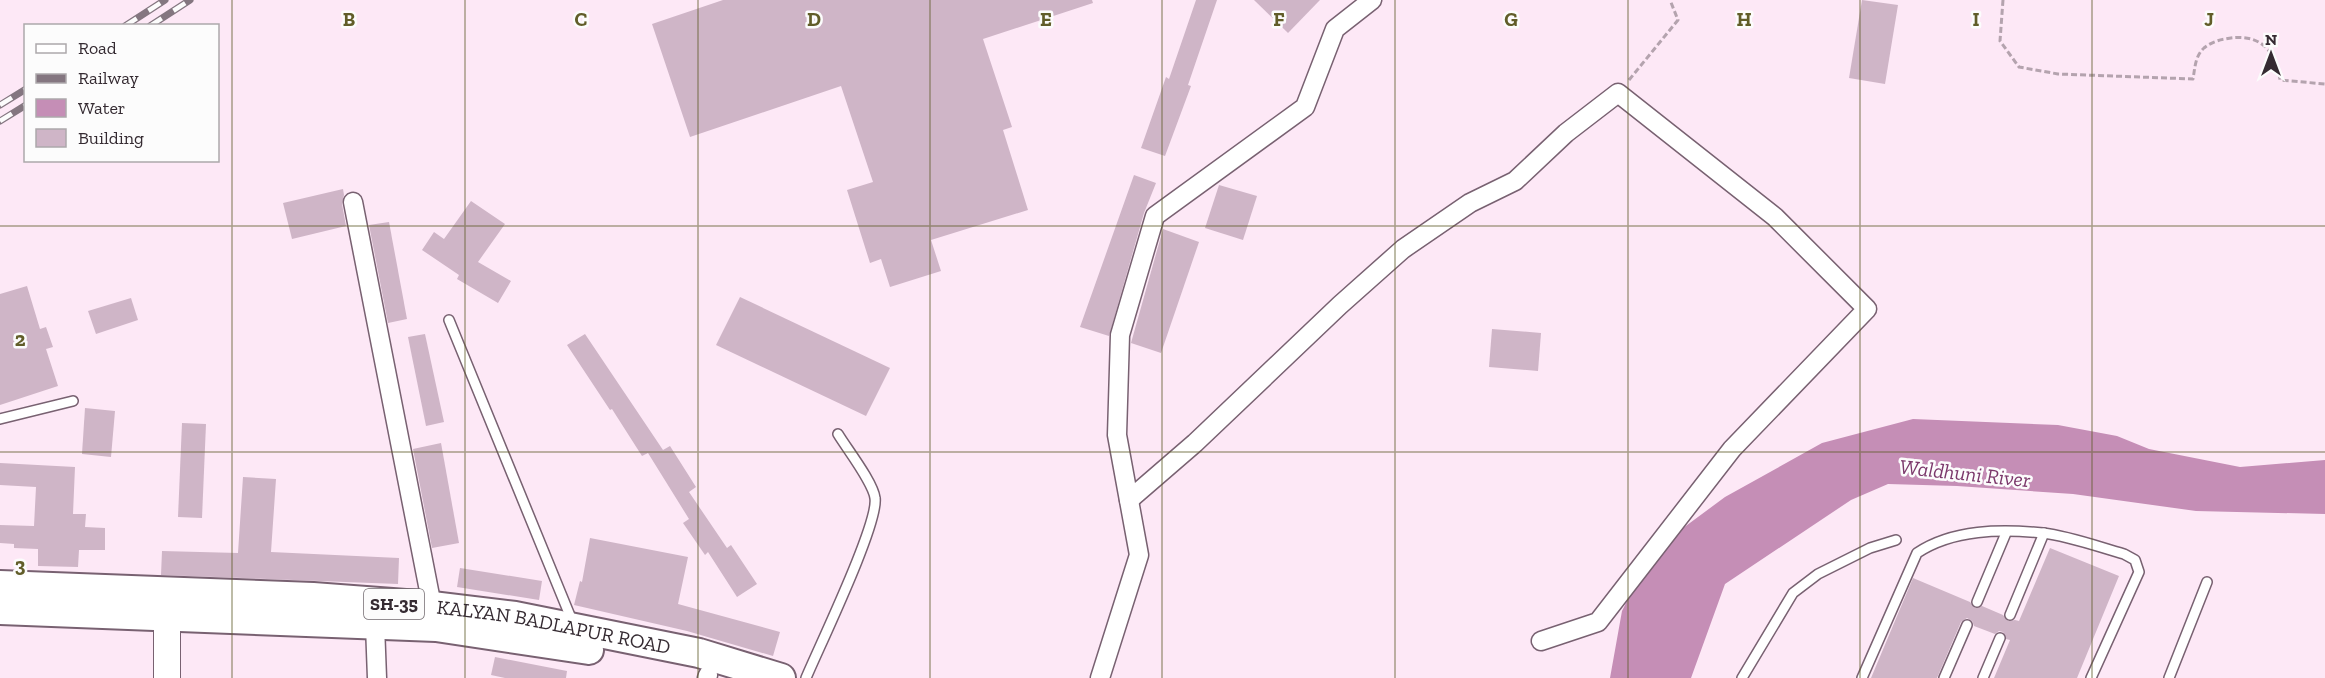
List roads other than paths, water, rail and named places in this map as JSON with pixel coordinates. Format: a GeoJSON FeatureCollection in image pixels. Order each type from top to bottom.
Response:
{"type":"FeatureCollection","features":[{"type":"Feature","properties":{"kind":"main road","name":"KALYAN BADLAPUR ROAD"},"geometry":{"type":"LineString","coordinates":[[0,585],[375,625],[436,627],[582,648],[710,677]]}},
{"type":"Feature","properties":{"kind":"main road","name":"KALYAN BADLAPUR ROAD"},"geometry":{"type":"LineString","coordinates":[[0,610],[313,597],[432,606],[515,616],[699,653],[781,678]]}},
{"type":"Feature","properties":{"kind":"main road"},"geometry":{"type":"LineString","coordinates":[[167,678],[168,603]]}},
{"type":"Feature","properties":{"kind":"street"},"geometry":{"type":"LineString","coordinates":[[1100,678],[1139,555],[1118,435],[1120,335],[1155,216],[1305,107],[1335,29],[1372,0]]}},
{"type":"Feature","properties":{"kind":"street"},"geometry":{"type":"LineString","coordinates":[[1129,500],[1195,443],[1340,305],[1403,249],[1470,203],[1515,181],[1566,133],[1618,93],[1775,217],[1867,309],[1732,449],[1598,622],[1541,641]]}},
{"type":"Feature","properties":{"kind":"street"},"geometry":{"type":"LineString","coordinates":[[353,202],[432,606]]}},
{"type":"Feature","properties":{"kind":"street"},"geometry":{"type":"LineString","coordinates":[[375,625],[377,678]]}},
{"type":"Feature","properties":{"kind":"lane"},"geometry":{"type":"LineString","coordinates":[[449,320],[575,629]]}},
{"type":"Feature","properties":{"kind":"lane"},"geometry":{"type":"LineString","coordinates":[[0,419],[73,401]]}},
{"type":"Feature","properties":{"kind":"lane"},"geometry":{"type":"LineString","coordinates":[[806,678],[871,526],[875,498],[869,484],[838,434]]}},
{"type":"Feature","properties":{"kind":"lane"},"geometry":{"type":"LineString","coordinates":[[1862,678],[1917,553],[1932,543],[1946,538],[1981,532],[2044,533],[2124,554],[2135,560],[2139,572],[2091,678]]}},
{"type":"Feature","properties":{"kind":"lane"},"geometry":{"type":"LineString","coordinates":[[1977,602],[2006,533]]}},
{"type":"Feature","properties":{"kind":"lane"},"geometry":{"type":"LineString","coordinates":[[2010,615],[2044,533]]}},
{"type":"Feature","properties":{"kind":"lane"},"geometry":{"type":"LineString","coordinates":[[1742,678],[1793,593],[1818,574],[1870,548],[1896,540]]}},
{"type":"Feature","properties":{"kind":"lane"},"geometry":{"type":"LineString","coordinates":[[2169,678],[2207,582]]}},
{"type":"Feature","properties":{"kind":"lane"},"geometry":{"type":"LineString","coordinates":[[1944,678],[1967,625]]}},
{"type":"Feature","properties":{"kind":"lane"},"geometry":{"type":"LineString","coordinates":[[1983,678],[2000,638]]}},
{"type":"Feature","properties":{"kind":"water","name":"Waldhuni River"},"geometry":{"type":"Polygon","coordinates":[[[1913,419],[2058,425],[2117,436],[2149,449],[2240,467],[2325,460],[2325,514],[2196,511],[2073,494],[1888,484],[1851,500],[1725,584],[1691,678],[1610,678],[1622,611],[1652,551],[1725,497],[1822,443],[1913,419]]]}},
{"type":"Feature","properties":{"kind":"railway"},"geometry":{"type":"LineString","coordinates":[[128,24],[165,0]]}},
{"type":"Feature","properties":{"kind":"railway"},"geometry":{"type":"LineString","coordinates":[[153,24],[190,0]]}},
{"type":"Feature","properties":{"kind":"railway"},"geometry":{"type":"LineString","coordinates":[[0,105],[24,90]]}},
{"type":"Feature","properties":{"kind":"railway"},"geometry":{"type":"LineString","coordinates":[[0,121],[24,106]]}}]}
